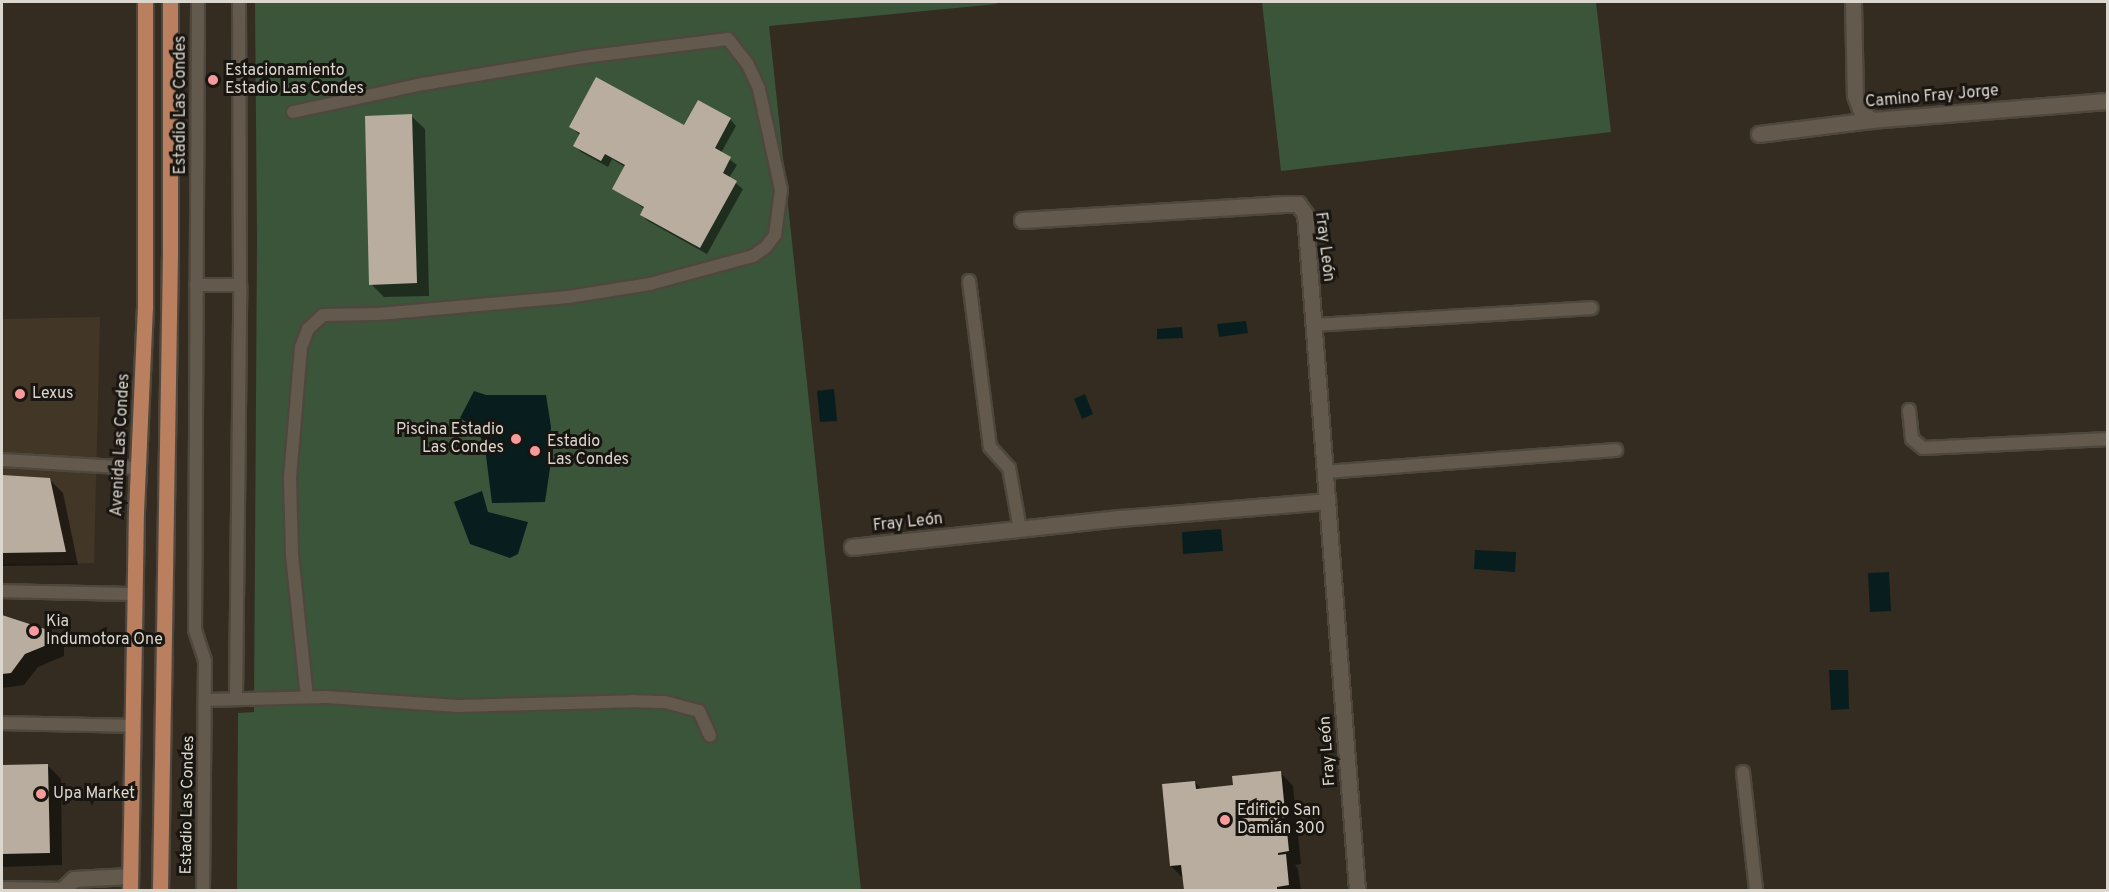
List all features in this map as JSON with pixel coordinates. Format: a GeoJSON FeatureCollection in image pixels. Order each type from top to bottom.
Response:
{"type":"FeatureCollection","features":[{"type":"Feature","properties":{"kind":"main road","name":"Avenida Las Condes"},"geometry":{"type":"LineString","coordinates":[[130,883],[134,594],[145,308],[145,2]]}},
{"type":"Feature","properties":{"kind":"main road"},"geometry":{"type":"LineString","coordinates":[[160,891],[170,255],[170,2]]}},
{"type":"Feature","properties":{"kind":"street"},"geometry":{"type":"LineString","coordinates":[[1853,2],[1855,95],[1860,109],[1871,120]]}},
{"type":"Feature","properties":{"kind":"street","name":"Camino Fray Jorge"},"geometry":{"type":"LineString","coordinates":[[1759,134],[1871,120],[2108,101]]}},
{"type":"Feature","properties":{"kind":"street","name":"Fray León"},"geometry":{"type":"LineString","coordinates":[[1022,220],[1298,204],[1305,214],[1323,472],[1357,891]]}},
{"type":"Feature","properties":{"kind":"street","name":"Fray León"},"geometry":{"type":"LineString","coordinates":[[852,547],[1327,501]]}},
{"type":"Feature","properties":{"kind":"street"},"geometry":{"type":"LineString","coordinates":[[2,889],[63,890],[74,879],[130,883]]}},
{"type":"Feature","properties":{"kind":"lane","name":"Estadio Las Condes"},"geometry":{"type":"LineString","coordinates":[[198,2],[195,630],[205,661],[203,891]]}},
{"type":"Feature","properties":{"kind":"lane"},"geometry":{"type":"LineString","coordinates":[[236,699],[240,285],[239,2]]}},
{"type":"Feature","properties":{"kind":"lane"},"geometry":{"type":"LineString","coordinates":[[293,112],[490,73],[591,56],[728,39],[748,65],[759,89],[781,190],[775,235],[766,247],[743,260],[650,284],[568,297],[376,314],[323,315],[308,329],[301,347],[291,478],[292,555],[307,697]]}},
{"type":"Feature","properties":{"kind":"lane"},"geometry":{"type":"LineString","coordinates":[[969,281],[990,447],[1009,468],[1020,529]]}},
{"type":"Feature","properties":{"kind":"lane"},"geometry":{"type":"LineString","coordinates":[[196,285],[240,285]]}},
{"type":"Feature","properties":{"kind":"lane"},"geometry":{"type":"LineString","coordinates":[[1314,326],[1592,308]]}},
{"type":"Feature","properties":{"kind":"lane"},"geometry":{"type":"LineString","coordinates":[[1909,410],[1912,439],[1923,448],[2108,439]]}},
{"type":"Feature","properties":{"kind":"lane"},"geometry":{"type":"LineString","coordinates":[[1323,472],[1616,450]]}},
{"type":"Feature","properties":{"kind":"lane"},"geometry":{"type":"LineString","coordinates":[[2,460],[138,468]]}},
{"type":"Feature","properties":{"kind":"lane"},"geometry":{"type":"LineString","coordinates":[[2,591],[134,594]]}},
{"type":"Feature","properties":{"kind":"lane"},"geometry":{"type":"LineString","coordinates":[[205,700],[307,697],[458,706],[664,702],[699,711],[710,736]]}},
{"type":"Feature","properties":{"kind":"lane"},"geometry":{"type":"LineString","coordinates":[[2,723],[133,726]]}},
{"type":"Feature","properties":{"kind":"lane"},"geometry":{"type":"LineString","coordinates":[[1743,772],[1756,891]]}},
{"type":"Feature","properties":{"kind":"shaded area"},"geometry":{"type":"Polygon","coordinates":[[[100,317],[94,563],[2,564],[2,319],[100,317]]]}},
{"type":"Feature","properties":{"kind":"green space","name":"Estadio Las Condes"},"geometry":{"type":"Polygon","coordinates":[[[255,2],[996,2],[997,4],[769,26],[861,890],[237,890],[238,713],[254,712],[257,239],[255,2]]]}},
{"type":"Feature","properties":{"kind":"green space"},"geometry":{"type":"Polygon","coordinates":[[[1262,2],[1596,2],[1611,132],[1281,171],[1262,2]]]}},
{"type":"Feature","properties":{"kind":"water"},"geometry":{"type":"Polygon","coordinates":[[[1246,321],[1248,333],[1219,337],[1217,324],[1246,321]]]}},
{"type":"Feature","properties":{"kind":"water"},"geometry":{"type":"Polygon","coordinates":[[[1182,327],[1183,338],[1157,339],[1157,329],[1182,327]]]}},
{"type":"Feature","properties":{"kind":"water"},"geometry":{"type":"Polygon","coordinates":[[[834,389],[837,421],[820,422],[817,391],[834,389]]]}},
{"type":"Feature","properties":{"kind":"water","name":"Piscina Estadio Las Condes"},"geometry":{"type":"Polygon","coordinates":[[[474,391],[486,395],[546,395],[551,427],[550,468],[545,502],[492,503],[485,448],[477,429],[460,418],[474,391]]]}},
{"type":"Feature","properties":{"kind":"water"},"geometry":{"type":"Polygon","coordinates":[[[1085,394],[1093,414],[1082,419],[1074,399],[1085,394]]]}},
{"type":"Feature","properties":{"kind":"water"},"geometry":{"type":"Polygon","coordinates":[[[482,491],[488,512],[528,522],[518,554],[510,558],[470,544],[454,502],[482,491]]]}},
{"type":"Feature","properties":{"kind":"water"},"geometry":{"type":"Polygon","coordinates":[[[1221,529],[1223,551],[1183,554],[1182,532],[1221,529]]]}},
{"type":"Feature","properties":{"kind":"water"},"geometry":{"type":"Polygon","coordinates":[[[1475,550],[1516,552],[1515,572],[1474,569],[1475,550]]]}},
{"type":"Feature","properties":{"kind":"water"},"geometry":{"type":"Polygon","coordinates":[[[1889,572],[1891,611],[1870,612],[1868,573],[1889,572]]]}},
{"type":"Feature","properties":{"kind":"water"},"geometry":{"type":"Polygon","coordinates":[[[1829,670],[1848,670],[1849,709],[1831,710],[1829,670]]]}},
{"type":"Feature","properties":{"kind":"building"},"geometry":{"type":"Polygon","coordinates":[[[596,77],[684,125],[698,100],[731,118],[715,148],[731,157],[723,173],[737,181],[700,248],[640,215],[644,207],[612,189],[625,165],[605,154],[601,161],[573,146],[580,133],[569,127],[596,77]]]}},
{"type":"Feature","properties":{"kind":"building"},"geometry":{"type":"Polygon","coordinates":[[[412,114],[417,283],[369,285],[365,116],[412,114]]]}},
{"type":"Feature","properties":{"kind":"building"},"geometry":{"type":"Polygon","coordinates":[[[2,475],[50,478],[66,552],[2,553],[2,475]]]}},
{"type":"Feature","properties":{"kind":"building"},"geometry":{"type":"Polygon","coordinates":[[[2,615],[51,631],[52,643],[25,654],[11,673],[2,674],[2,615]]]}},
{"type":"Feature","properties":{"kind":"building"},"geometry":{"type":"Polygon","coordinates":[[[48,764],[50,853],[2,854],[2,765],[48,764]]]}},
{"type":"Feature","properties":{"kind":"building","name":"Edificio San Damián 300"},"geometry":{"type":"Polygon","coordinates":[[[1281,771],[1289,851],[1278,853],[1278,855],[1286,854],[1289,885],[1277,887],[1277,890],[1184,890],[1181,865],[1170,866],[1162,784],[1195,781],[1196,789],[1233,785],[1232,776],[1281,771]]]}},
{"type":"Feature","properties":{"kind":"place","name":"Estacionamiento Estadio Las Condes"},"geometry":{"type":"Point","coordinates":[213,80]}},
{"type":"Feature","properties":{"kind":"place","name":"Lexus"},"geometry":{"type":"Point","coordinates":[20,394]}},
{"type":"Feature","properties":{"kind":"place","name":"Piscina Estadio Las Condes"},"geometry":{"type":"Point","coordinates":[516,439]}},
{"type":"Feature","properties":{"kind":"place","name":"Estadio Las Condes"},"geometry":{"type":"Point","coordinates":[535,451]}},
{"type":"Feature","properties":{"kind":"place","name":"Kia Indumotora One"},"geometry":{"type":"Point","coordinates":[34,631]}},
{"type":"Feature","properties":{"kind":"place","name":"Upa Market"},"geometry":{"type":"Point","coordinates":[41,794]}},
{"type":"Feature","properties":{"kind":"place","name":"Edificio San Damián 300"},"geometry":{"type":"Point","coordinates":[1225,820]}}]}
